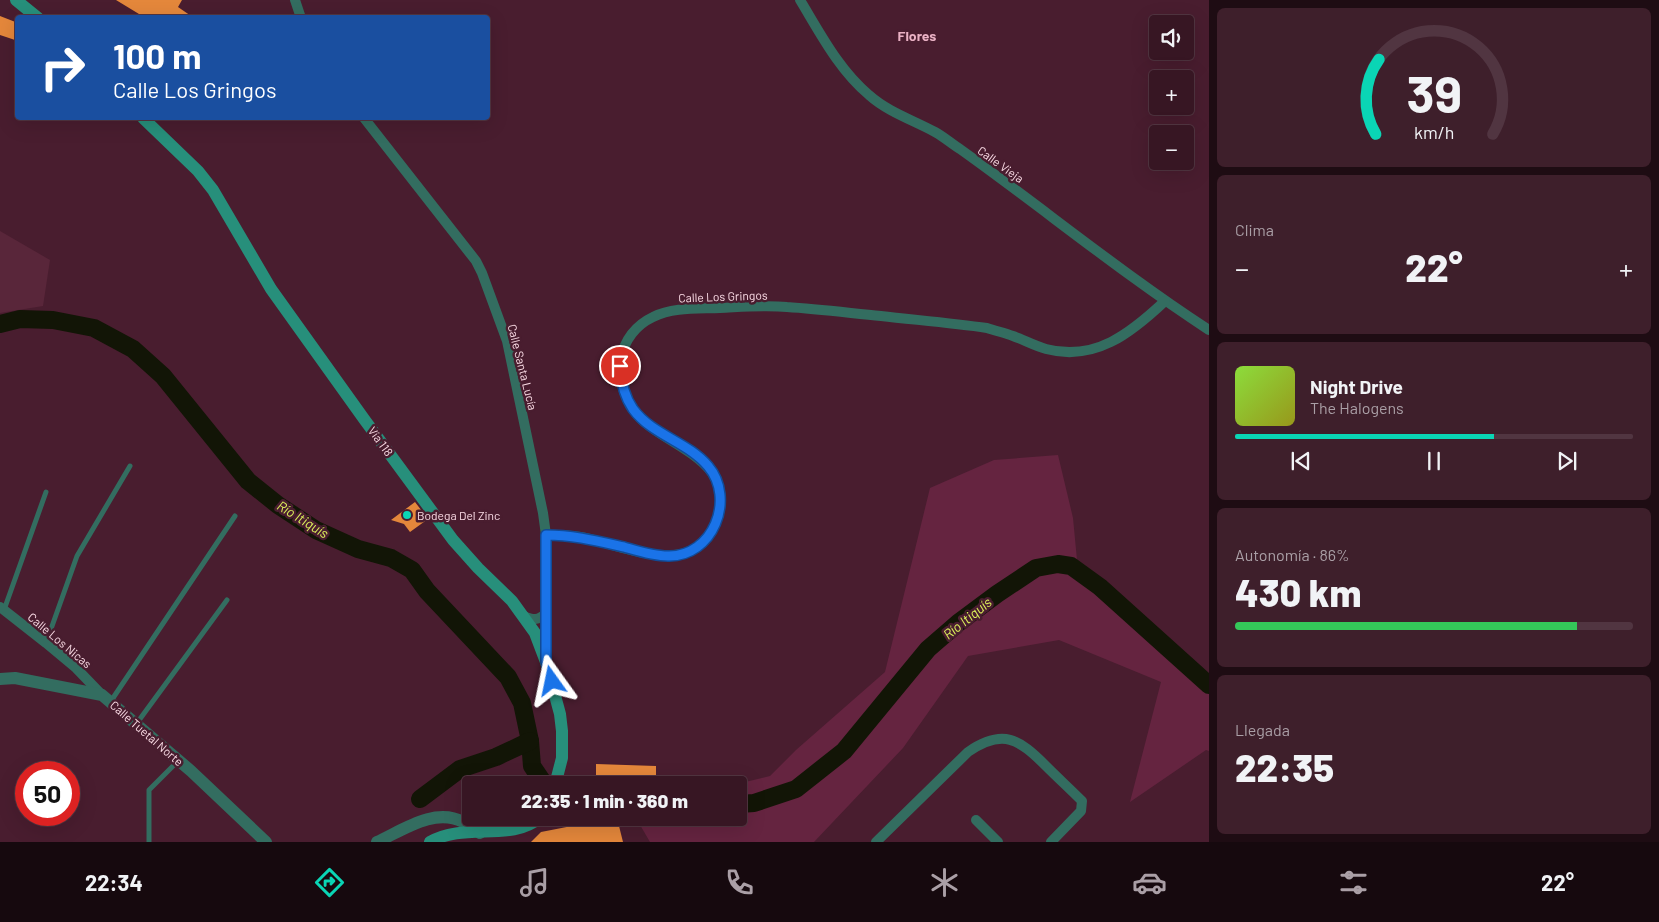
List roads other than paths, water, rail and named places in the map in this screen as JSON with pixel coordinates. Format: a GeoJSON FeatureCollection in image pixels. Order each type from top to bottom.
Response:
{"type":"FeatureCollection","features":[{"type":"Feature","properties":{"kind":"main road"},"geometry":{"type":"LineString","coordinates":[[16,0],[34,15]]}},
{"type":"Feature","properties":{"kind":"main road","name":"Vía 118"},"geometry":{"type":"LineString","coordinates":[[144,120],[198,171],[213,190],[271,289],[375,434],[453,540],[524,616],[540,644],[560,714],[562,758],[558,776]]}},
{"type":"Feature","properties":{"kind":"main road"},"geometry":{"type":"LineString","coordinates":[[430,842],[456,834],[480,833],[501,835],[520,832],[530,826]]}},
{"type":"Feature","properties":{"kind":"street"},"geometry":{"type":"LineString","coordinates":[[295,0],[300,15]]}},
{"type":"Feature","properties":{"kind":"street","name":"Calle Vieja"},"geometry":{"type":"LineString","coordinates":[[800,0],[825,41],[856,84],[869,96],[880,104],[937,133],[1004,180],[1165,301],[1209,330]]}},
{"type":"Feature","properties":{"kind":"street","name":"Calle Santa Lucía"},"geometry":{"type":"LineString","coordinates":[[366,120],[476,261],[507,341],[543,512],[546,535],[546,662]]}},
{"type":"Feature","properties":{"kind":"street","name":"Calle Los Gringos"},"geometry":{"type":"LineString","coordinates":[[546,535],[580,537],[656,555],[670,556],[692,550],[708,537],[714,528],[720,503],[719,491],[716,480],[708,466],[642,420],[632,409],[621,381],[620,366],[622,352],[627,340],[640,325],[659,314],[684,309],[786,307],[987,328],[1046,349],[1075,353],[1095,349],[1112,342],[1129,332],[1165,301]]}},
{"type":"Feature","properties":{"kind":"street","name":"Calle Los Nicas"},"geometry":{"type":"LineString","coordinates":[[2,608],[46,642],[106,698]]}},
{"type":"Feature","properties":{"kind":"street"},"geometry":{"type":"LineString","coordinates":[[524,616],[534,620],[541,618],[546,613]]}},
{"type":"Feature","properties":{"kind":"street","name":"Calle Tuetal Norte"},"geometry":{"type":"LineString","coordinates":[[0,679],[15,678],[106,698],[179,760],[266,842]]}},
{"type":"Feature","properties":{"kind":"street"},"geometry":{"type":"LineString","coordinates":[[876,842],[968,752],[978,745],[989,741],[1006,739],[1016,742],[1029,750],[1082,801],[1081,811],[1051,842]]}},
{"type":"Feature","properties":{"kind":"street"},"geometry":{"type":"LineString","coordinates":[[377,842],[423,820],[437,817],[450,817],[464,822],[480,833]]}},
{"type":"Feature","properties":{"kind":"street"},"geometry":{"type":"LineString","coordinates":[[976,820],[998,842]]}},
{"type":"Feature","properties":{"kind":"lane"},"geometry":{"type":"LineString","coordinates":[[46,642],[76,556],[130,466]]}},
{"type":"Feature","properties":{"kind":"lane"},"geometry":{"type":"LineString","coordinates":[[2,608],[46,492]]}},
{"type":"Feature","properties":{"kind":"lane"},"geometry":{"type":"LineString","coordinates":[[106,698],[235,516]]}},
{"type":"Feature","properties":{"kind":"lane"},"geometry":{"type":"LineString","coordinates":[[137,724],[227,600]]}},
{"type":"Feature","properties":{"kind":"lane"},"geometry":{"type":"LineString","coordinates":[[149,842],[149,790],[179,760]]}},
{"type":"Feature","properties":{"kind":"waterway","name":"Río Itiquís"},"geometry":{"type":"LineString","coordinates":[[0,324],[20,319],[53,320],[94,328],[133,349],[163,376],[248,481],[278,505],[316,530],[358,549],[391,558],[412,570],[427,591],[508,677],[522,703],[530,741],[532,766],[539,776]]}},
{"type":"Feature","properties":{"kind":"waterway","name":"Río Itiquís"},"geometry":{"type":"LineString","coordinates":[[747,803],[754,803],[796,789],[844,751],[928,649],[958,623],[1036,568],[1058,564],[1071,566],[1100,587],[1209,685]]}},
{"type":"Feature","properties":{"kind":"waterway"},"geometry":{"type":"LineString","coordinates":[[420,799],[460,769],[496,757],[530,741]]}},
{"type":"Feature","properties":{"kind":"place","name":"Bodega Del Zinc"},"geometry":{"type":"Point","coordinates":[407,515]}},
{"type":"Feature","properties":{"kind":"district","name":"Flores"},"geometry":{"type":"Point","coordinates":[917,35]}}]}
